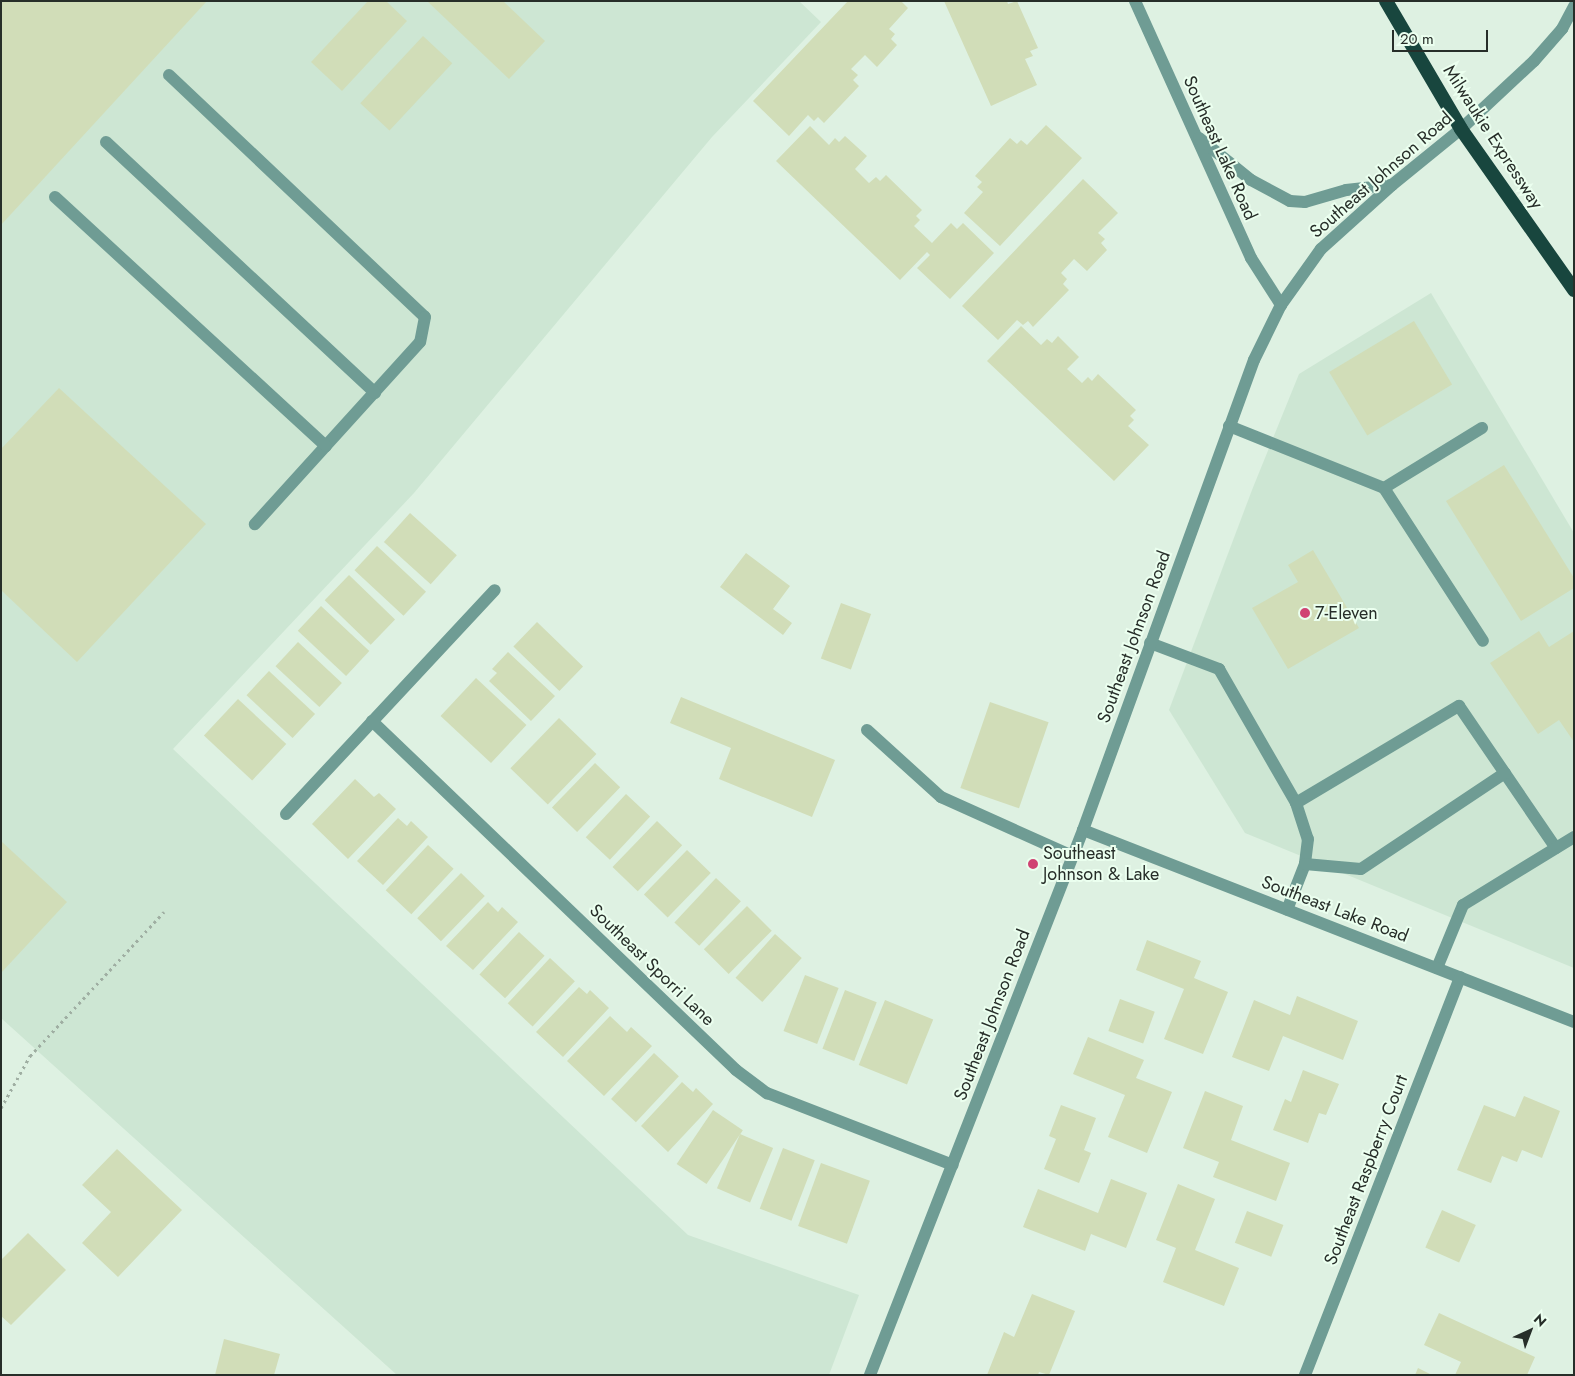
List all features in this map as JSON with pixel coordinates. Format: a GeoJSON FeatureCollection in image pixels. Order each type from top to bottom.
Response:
{"type":"FeatureCollection","features":[{"type":"Feature","properties":{"kind":"highway","name":"Milwaukie Expressway"},"geometry":{"type":"LineString","coordinates":[[1386,1],[1461,130],[1574,290]]}},
{"type":"Feature","properties":{"kind":"street","name":"Southeast Lake Road"},"geometry":{"type":"LineString","coordinates":[[1135,1],[1251,258],[1281,305]]}},
{"type":"Feature","properties":{"kind":"street","name":"Southeast Johnson Road"},"geometry":{"type":"LineString","coordinates":[[870,1375],[1083,830],[1254,360],[1281,305],[1321,249],[1392,185],[1461,130],[1534,61],[1562,29],[1574,6]]}},
{"type":"Feature","properties":{"kind":"street"},"geometry":{"type":"LineString","coordinates":[[169,75],[425,316],[420,342],[255,524]]}},
{"type":"Feature","properties":{"kind":"street"},"geometry":{"type":"LineString","coordinates":[[1197,136],[1251,180],[1290,201],[1305,202],[1346,190],[1392,185]]}},
{"type":"Feature","properties":{"kind":"street"},"geometry":{"type":"LineString","coordinates":[[106,142],[375,393]]}},
{"type":"Feature","properties":{"kind":"street"},"geometry":{"type":"LineString","coordinates":[[55,197],[326,446]]}},
{"type":"Feature","properties":{"kind":"street"},"geometry":{"type":"LineString","coordinates":[[1229,426],[1384,488],[1483,641]]}},
{"type":"Feature","properties":{"kind":"street"},"geometry":{"type":"LineString","coordinates":[[1384,488],[1482,428]]}},
{"type":"Feature","properties":{"kind":"street"},"geometry":{"type":"LineString","coordinates":[[286,814],[495,590]]}},
{"type":"Feature","properties":{"kind":"street"},"geometry":{"type":"LineString","coordinates":[[1150,643],[1218,669],[1296,803],[1308,839],[1305,864],[1287,910]]}},
{"type":"Feature","properties":{"kind":"street"},"geometry":{"type":"LineString","coordinates":[[1296,803],[1459,706],[1556,848]]}},
{"type":"Feature","properties":{"kind":"street","name":"Southeast Sporri Lane"},"geometry":{"type":"LineString","coordinates":[[372,721],[736,1070],[768,1093],[953,1164]]}},
{"type":"Feature","properties":{"kind":"street"},"geometry":{"type":"LineString","coordinates":[[866,730],[941,797],[1072,856]]}},
{"type":"Feature","properties":{"kind":"street"},"geometry":{"type":"LineString","coordinates":[[1305,864],[1361,869],[1505,773]]}},
{"type":"Feature","properties":{"kind":"street","name":"Southeast Lake Road"},"geometry":{"type":"LineString","coordinates":[[1083,830],[1574,1022]]}},
{"type":"Feature","properties":{"kind":"street"},"geometry":{"type":"LineString","coordinates":[[1437,968],[1463,905],[1574,837]]}},
{"type":"Feature","properties":{"kind":"street","name":"Southeast Raspberry Court"},"geometry":{"type":"LineString","coordinates":[[1305,1375],[1460,977]]}},
{"type":"Feature","properties":{"kind":"path"},"geometry":{"type":"LineString","coordinates":[[1,1108],[30,1056],[164,912]]}},
{"type":"Feature","properties":{"kind":"shaded area"},"geometry":{"type":"Polygon","coordinates":[[[1,1],[799,1],[821,22],[712,137],[414,493],[173,749],[688,1235],[859,1295],[829,1375],[397,1375],[1,1018],[1,1]]]}},
{"type":"Feature","properties":{"kind":"shaded area"},"geometry":{"type":"Polygon","coordinates":[[[1431,293],[1574,533],[1574,968],[1245,833],[1169,710],[1252,490],[1299,374],[1431,293]]]}},
{"type":"Feature","properties":{"kind":"building"},"geometry":{"type":"Polygon","coordinates":[[[1,1],[207,1],[1,225],[1,1]]]}},
{"type":"Feature","properties":{"kind":"building"},"geometry":{"type":"Polygon","coordinates":[[[368,1],[386,1],[407,21],[342,91],[311,62],[368,1]]]}},
{"type":"Feature","properties":{"kind":"building"},"geometry":{"type":"Polygon","coordinates":[[[427,1],[503,1],[545,41],[509,79],[427,1]]]}},
{"type":"Feature","properties":{"kind":"building"},"geometry":{"type":"Polygon","coordinates":[[[848,1],[901,1],[908,8],[889,29],[895,34],[891,39],[897,45],[877,67],[865,55],[851,69],[858,75],[853,80],[859,86],[824,123],[818,117],[814,121],[808,115],[789,136],[753,101],[848,1]]]}},
{"type":"Feature","properties":{"kind":"building"},"geometry":{"type":"Polygon","coordinates":[[[944,1],[1007,1],[1008,4],[1017,1],[1038,48],[1030,51],[1033,56],[1025,59],[1037,85],[991,106],[944,1]]]}},
{"type":"Feature","properties":{"kind":"building"},"geometry":{"type":"Polygon","coordinates":[[[423,36],[452,63],[390,131],[360,103],[423,36]]]}},
{"type":"Feature","properties":{"kind":"building"},"geometry":{"type":"Polygon","coordinates":[[[1046,125],[1082,158],[1000,246],[964,213],[983,192],[977,187],[982,182],[975,176],[1010,138],[1017,144],[1021,140],[1027,145],[1046,125]]]}},
{"type":"Feature","properties":{"kind":"building"},"geometry":{"type":"Polygon","coordinates":[[[810,126],[829,145],[835,138],[839,142],[845,136],[867,156],[855,169],[869,183],[876,177],[880,181],[886,175],[922,210],[916,216],[920,220],[914,226],[932,243],[951,223],[957,229],[963,223],[994,253],[950,299],[917,268],[930,255],[927,252],[900,280],[776,161],[810,126]]]}},
{"type":"Feature","properties":{"kind":"building"},"geometry":{"type":"Polygon","coordinates":[[[1083,179],[1118,213],[1098,233],[1105,239],[1101,243],[1107,250],[1087,271],[1074,259],[1061,273],[1067,279],[1063,284],[1069,290],[1033,327],[1028,321],[1023,325],[1017,320],[998,340],[962,306],[1083,179]]]}},
{"type":"Feature","properties":{"kind":"building"},"geometry":{"type":"Polygon","coordinates":[[[1414,321],[1452,384],[1367,435],[1329,372],[1414,321]]]}},
{"type":"Feature","properties":{"kind":"building"},"geometry":{"type":"Polygon","coordinates":[[[1021,326],[1041,345],[1047,339],[1052,343],[1058,336],[1079,357],[1067,369],[1082,383],[1088,377],[1092,381],[1098,374],[1136,410],[1130,416],[1134,420],[1128,426],[1149,445],[1114,481],[987,361],[1021,326]]]}},
{"type":"Feature","properties":{"kind":"building"},"geometry":{"type":"Polygon","coordinates":[[[59,388],[206,524],[77,662],[1,590],[1,449],[59,388]]]}},
{"type":"Feature","properties":{"kind":"building"},"geometry":{"type":"Polygon","coordinates":[[[1504,465],[1574,578],[1574,588],[1521,621],[1446,501],[1504,465]]]}},
{"type":"Feature","properties":{"kind":"building"},"geometry":{"type":"Polygon","coordinates":[[[410,513],[457,555],[431,584],[384,542],[410,513]]]}},
{"type":"Feature","properties":{"kind":"building"},"geometry":{"type":"Polygon","coordinates":[[[377,546],[426,592],[403,616],[354,570],[377,546]]]}},
{"type":"Feature","properties":{"kind":"building"},"geometry":{"type":"Polygon","coordinates":[[[1313,550],[1359,628],[1288,669],[1252,608],[1298,582],[1288,565],[1313,550]]]}},
{"type":"Feature","properties":{"kind":"building"},"geometry":{"type":"Polygon","coordinates":[[[746,553],[790,586],[773,609],[792,623],[783,635],[720,587],[746,553]]]}},
{"type":"Feature","properties":{"kind":"building"},"geometry":{"type":"Polygon","coordinates":[[[349,575],[395,619],[371,645],[325,600],[349,575]]]}},
{"type":"Feature","properties":{"kind":"building"},"geometry":{"type":"Polygon","coordinates":[[[841,603],[871,614],[851,669],[821,658],[841,603]]]}},
{"type":"Feature","properties":{"kind":"building"},"geometry":{"type":"Polygon","coordinates":[[[321,606],[369,651],[346,676],[298,631],[321,606]]]}},
{"type":"Feature","properties":{"kind":"building"},"geometry":{"type":"Polygon","coordinates":[[[537,622],[583,666],[559,691],[513,646],[537,622]]]}},
{"type":"Feature","properties":{"kind":"building"},"geometry":{"type":"Polygon","coordinates":[[[1539,631],[1549,647],[1574,631],[1574,742],[1559,720],[1538,734],[1490,663],[1539,631]]]}},
{"type":"Feature","properties":{"kind":"building"},"geometry":{"type":"Polygon","coordinates":[[[298,642],[342,683],[319,707],[275,666],[298,642]]]}},
{"type":"Feature","properties":{"kind":"building"},"geometry":{"type":"Polygon","coordinates":[[[508,652],[555,696],[531,721],[489,681],[497,673],[492,669],[508,652]]]}},
{"type":"Feature","properties":{"kind":"building"},"geometry":{"type":"Polygon","coordinates":[[[269,671],[315,714],[293,738],[246,695],[269,671]]]}},
{"type":"Feature","properties":{"kind":"building"},"geometry":{"type":"Polygon","coordinates":[[[476,678],[526,725],[491,763],[441,716],[476,678]]]}},
{"type":"Feature","properties":{"kind":"building"},"geometry":{"type":"Polygon","coordinates":[[[681,697],[835,760],[812,817],[719,779],[731,748],[670,723],[681,697]]]}},
{"type":"Feature","properties":{"kind":"building"},"geometry":{"type":"Polygon","coordinates":[[[238,699],[286,744],[252,781],[204,736],[238,699]]]}},
{"type":"Feature","properties":{"kind":"building"},"geometry":{"type":"Polygon","coordinates":[[[990,702],[1049,722],[1019,808],[960,788],[990,702]]]}},
{"type":"Feature","properties":{"kind":"building"},"geometry":{"type":"Polygon","coordinates":[[[559,718],[596,754],[548,804],[510,768],[559,718]]]}},
{"type":"Feature","properties":{"kind":"building"},"geometry":{"type":"Polygon","coordinates":[[[595,763],[620,787],[577,832],[552,808],[595,763]]]}},
{"type":"Feature","properties":{"kind":"building"},"geometry":{"type":"Polygon","coordinates":[[[355,779],[374,797],[379,793],[396,809],[348,859],[312,824],[355,779]]]}},
{"type":"Feature","properties":{"kind":"building"},"geometry":{"type":"Polygon","coordinates":[[[626,794],[650,817],[610,860],[586,837],[626,794]]]}},
{"type":"Feature","properties":{"kind":"building"},"geometry":{"type":"Polygon","coordinates":[[[398,818],[407,826],[411,821],[428,837],[383,885],[357,861],[398,818]]]}},
{"type":"Feature","properties":{"kind":"building"},"geometry":{"type":"Polygon","coordinates":[[[657,821],[682,845],[638,891],[613,867],[657,821]]]}},
{"type":"Feature","properties":{"kind":"building"},"geometry":{"type":"Polygon","coordinates":[[[1,841],[67,902],[1,973],[1,841]]]}},
{"type":"Feature","properties":{"kind":"building"},"geometry":{"type":"Polygon","coordinates":[[[428,845],[454,869],[411,914],[386,890],[428,845]]]}},
{"type":"Feature","properties":{"kind":"building"},"geometry":{"type":"Polygon","coordinates":[[[687,850],[711,873],[668,918],[644,895],[687,850]]]}},
{"type":"Feature","properties":{"kind":"building"},"geometry":{"type":"Polygon","coordinates":[[[461,873],[485,896],[441,941],[417,918],[461,873]]]}},
{"type":"Feature","properties":{"kind":"building"},"geometry":{"type":"Polygon","coordinates":[[[716,878],[741,901],[699,946],[674,923],[716,878]]]}},
{"type":"Feature","properties":{"kind":"building"},"geometry":{"type":"Polygon","coordinates":[[[488,902],[498,912],[502,907],[518,922],[473,970],[446,946],[488,902]]]}},
{"type":"Feature","properties":{"kind":"building"},"geometry":{"type":"Polygon","coordinates":[[[747,906],[772,931],[729,974],[704,949],[747,906]]]}},
{"type":"Feature","properties":{"kind":"building"},"geometry":{"type":"Polygon","coordinates":[[[519,932],[545,956],[505,998],[479,974],[519,932]]]}},
{"type":"Feature","properties":{"kind":"building"},"geometry":{"type":"Polygon","coordinates":[[[775,934],[802,958],[762,1002],[736,978],[775,934]]]}},
{"type":"Feature","properties":{"kind":"building"},"geometry":{"type":"Polygon","coordinates":[[[1147,940],[1201,961],[1194,978],[1228,992],[1203,1054],[1164,1039],[1184,989],[1136,970],[1147,940]]]}},
{"type":"Feature","properties":{"kind":"building"},"geometry":{"type":"Polygon","coordinates":[[[550,958],[575,981],[533,1027],[508,1003],[550,958]]]}},
{"type":"Feature","properties":{"kind":"building"},"geometry":{"type":"Polygon","coordinates":[[[805,975],[839,988],[817,1044],[783,1031],[805,975]]]}},
{"type":"Feature","properties":{"kind":"building"},"geometry":{"type":"Polygon","coordinates":[[[579,987],[587,994],[590,990],[609,1008],[563,1057],[536,1032],[579,987]]]}},
{"type":"Feature","properties":{"kind":"building"},"geometry":{"type":"Polygon","coordinates":[[[845,990],[877,1002],[854,1061],[822,1049],[845,990]]]}},
{"type":"Feature","properties":{"kind":"building"},"geometry":{"type":"Polygon","coordinates":[[[1297,996],[1358,1021],[1343,1060],[1283,1036],[1269,1071],[1232,1057],[1254,1000],[1290,1015],[1297,996]]]}},
{"type":"Feature","properties":{"kind":"building"},"geometry":{"type":"Polygon","coordinates":[[[1120,999],[1155,1012],[1143,1044],[1108,1031],[1120,999]]]}},
{"type":"Feature","properties":{"kind":"building"},"geometry":{"type":"Polygon","coordinates":[[[885,1000],[933,1019],[907,1084],[859,1065],[885,1000]]]}},
{"type":"Feature","properties":{"kind":"building"},"geometry":{"type":"Polygon","coordinates":[[[610,1016],[627,1032],[631,1027],[652,1046],[604,1096],[567,1061],[610,1016]]]}},
{"type":"Feature","properties":{"kind":"building"},"geometry":{"type":"Polygon","coordinates":[[[1088,1037],[1144,1060],[1136,1078],[1172,1092],[1147,1153],[1108,1137],[1125,1095],[1073,1074],[1088,1037]]]}},
{"type":"Feature","properties":{"kind":"building"},"geometry":{"type":"Polygon","coordinates":[[[654,1053],[679,1076],[636,1122],[611,1099],[654,1053]]]}},
{"type":"Feature","properties":{"kind":"building"},"geometry":{"type":"Polygon","coordinates":[[[1303,1070],[1339,1084],[1326,1115],[1319,1113],[1308,1143],[1273,1130],[1285,1099],[1291,1102],[1303,1070]]]}},
{"type":"Feature","properties":{"kind":"building"},"geometry":{"type":"Polygon","coordinates":[[[682,1082],[693,1092],[696,1088],[713,1104],[668,1152],[641,1126],[682,1082]]]}},
{"type":"Feature","properties":{"kind":"building"},"geometry":{"type":"Polygon","coordinates":[[[1205,1091],[1243,1106],[1231,1140],[1290,1163],[1276,1201],[1213,1177],[1219,1162],[1183,1148],[1205,1091]]]}},
{"type":"Feature","properties":{"kind":"building"},"geometry":{"type":"Polygon","coordinates":[[[1524,1096],[1560,1111],[1542,1158],[1522,1150],[1517,1162],[1502,1156],[1491,1183],[1457,1170],[1484,1105],[1515,1117],[1524,1096]]]}},
{"type":"Feature","properties":{"kind":"building"},"geometry":{"type":"Polygon","coordinates":[[[1061,1105],[1096,1118],[1084,1150],[1091,1153],[1079,1183],[1044,1169],[1056,1139],[1049,1136],[1061,1105]]]}},
{"type":"Feature","properties":{"kind":"building"},"geometry":{"type":"Polygon","coordinates":[[[713,1110],[743,1130],[706,1184],[677,1164],[713,1110]]]}},
{"type":"Feature","properties":{"kind":"building"},"geometry":{"type":"Polygon","coordinates":[[[740,1134],[773,1148],[750,1202],[717,1188],[740,1134]]]}},
{"type":"Feature","properties":{"kind":"building"},"geometry":{"type":"Polygon","coordinates":[[[783,1148],[815,1160],[791,1221],[760,1209],[783,1148]]]}},
{"type":"Feature","properties":{"kind":"building"},"geometry":{"type":"Polygon","coordinates":[[[117,1149],[182,1210],[118,1277],[82,1243],[111,1212],[82,1185],[117,1149]]]}},
{"type":"Feature","properties":{"kind":"building"},"geometry":{"type":"Polygon","coordinates":[[[821,1163],[870,1181],[847,1244],[798,1226],[821,1163]]]}},
{"type":"Feature","properties":{"kind":"building"},"geometry":{"type":"Polygon","coordinates":[[[1111,1179],[1147,1193],[1126,1248],[1091,1234],[1085,1251],[1023,1227],[1038,1189],[1098,1213],[1111,1179]]]}},
{"type":"Feature","properties":{"kind":"building"},"geometry":{"type":"Polygon","coordinates":[[[1178,1184],[1215,1199],[1195,1250],[1239,1268],[1224,1306],[1163,1282],[1176,1248],[1156,1240],[1178,1184]]]}},
{"type":"Feature","properties":{"kind":"building"},"geometry":{"type":"Polygon","coordinates":[[[1442,1210],[1476,1225],[1459,1263],[1425,1247],[1442,1210]]]}},
{"type":"Feature","properties":{"kind":"building"},"geometry":{"type":"Polygon","coordinates":[[[1247,1211],[1283,1225],[1271,1257],[1235,1243],[1247,1211]]]}},
{"type":"Feature","properties":{"kind":"building"},"geometry":{"type":"Polygon","coordinates":[[[28,1233],[66,1270],[11,1325],[1,1316],[1,1260],[28,1233]]]}},
{"type":"Feature","properties":{"kind":"building"},"geometry":{"type":"Polygon","coordinates":[[[1032,1294],[1075,1311],[1049,1375],[1039,1372],[1038,1375],[987,1375],[1004,1332],[1014,1337],[1032,1294]]]}},
{"type":"Feature","properties":{"kind":"building"},"geometry":{"type":"Polygon","coordinates":[[[1439,1313],[1535,1357],[1527,1375],[1455,1375],[1461,1362],[1424,1345],[1439,1313]]]}},
{"type":"Feature","properties":{"kind":"building"},"geometry":{"type":"Polygon","coordinates":[[[224,1339],[280,1354],[274,1375],[215,1375],[224,1339]]]}},
{"type":"Feature","properties":{"kind":"building"},"geometry":{"type":"Polygon","coordinates":[[[1418,1368],[1432,1375],[1415,1375],[1418,1368]]]}},
{"type":"Feature","properties":{"kind":"place","name":"7-Eleven"},"geometry":{"type":"Point","coordinates":[1305,613]}},
{"type":"Feature","properties":{"kind":"place","name":"Southeast Johnson & Lake"},"geometry":{"type":"Point","coordinates":[1033,864]}}]}
